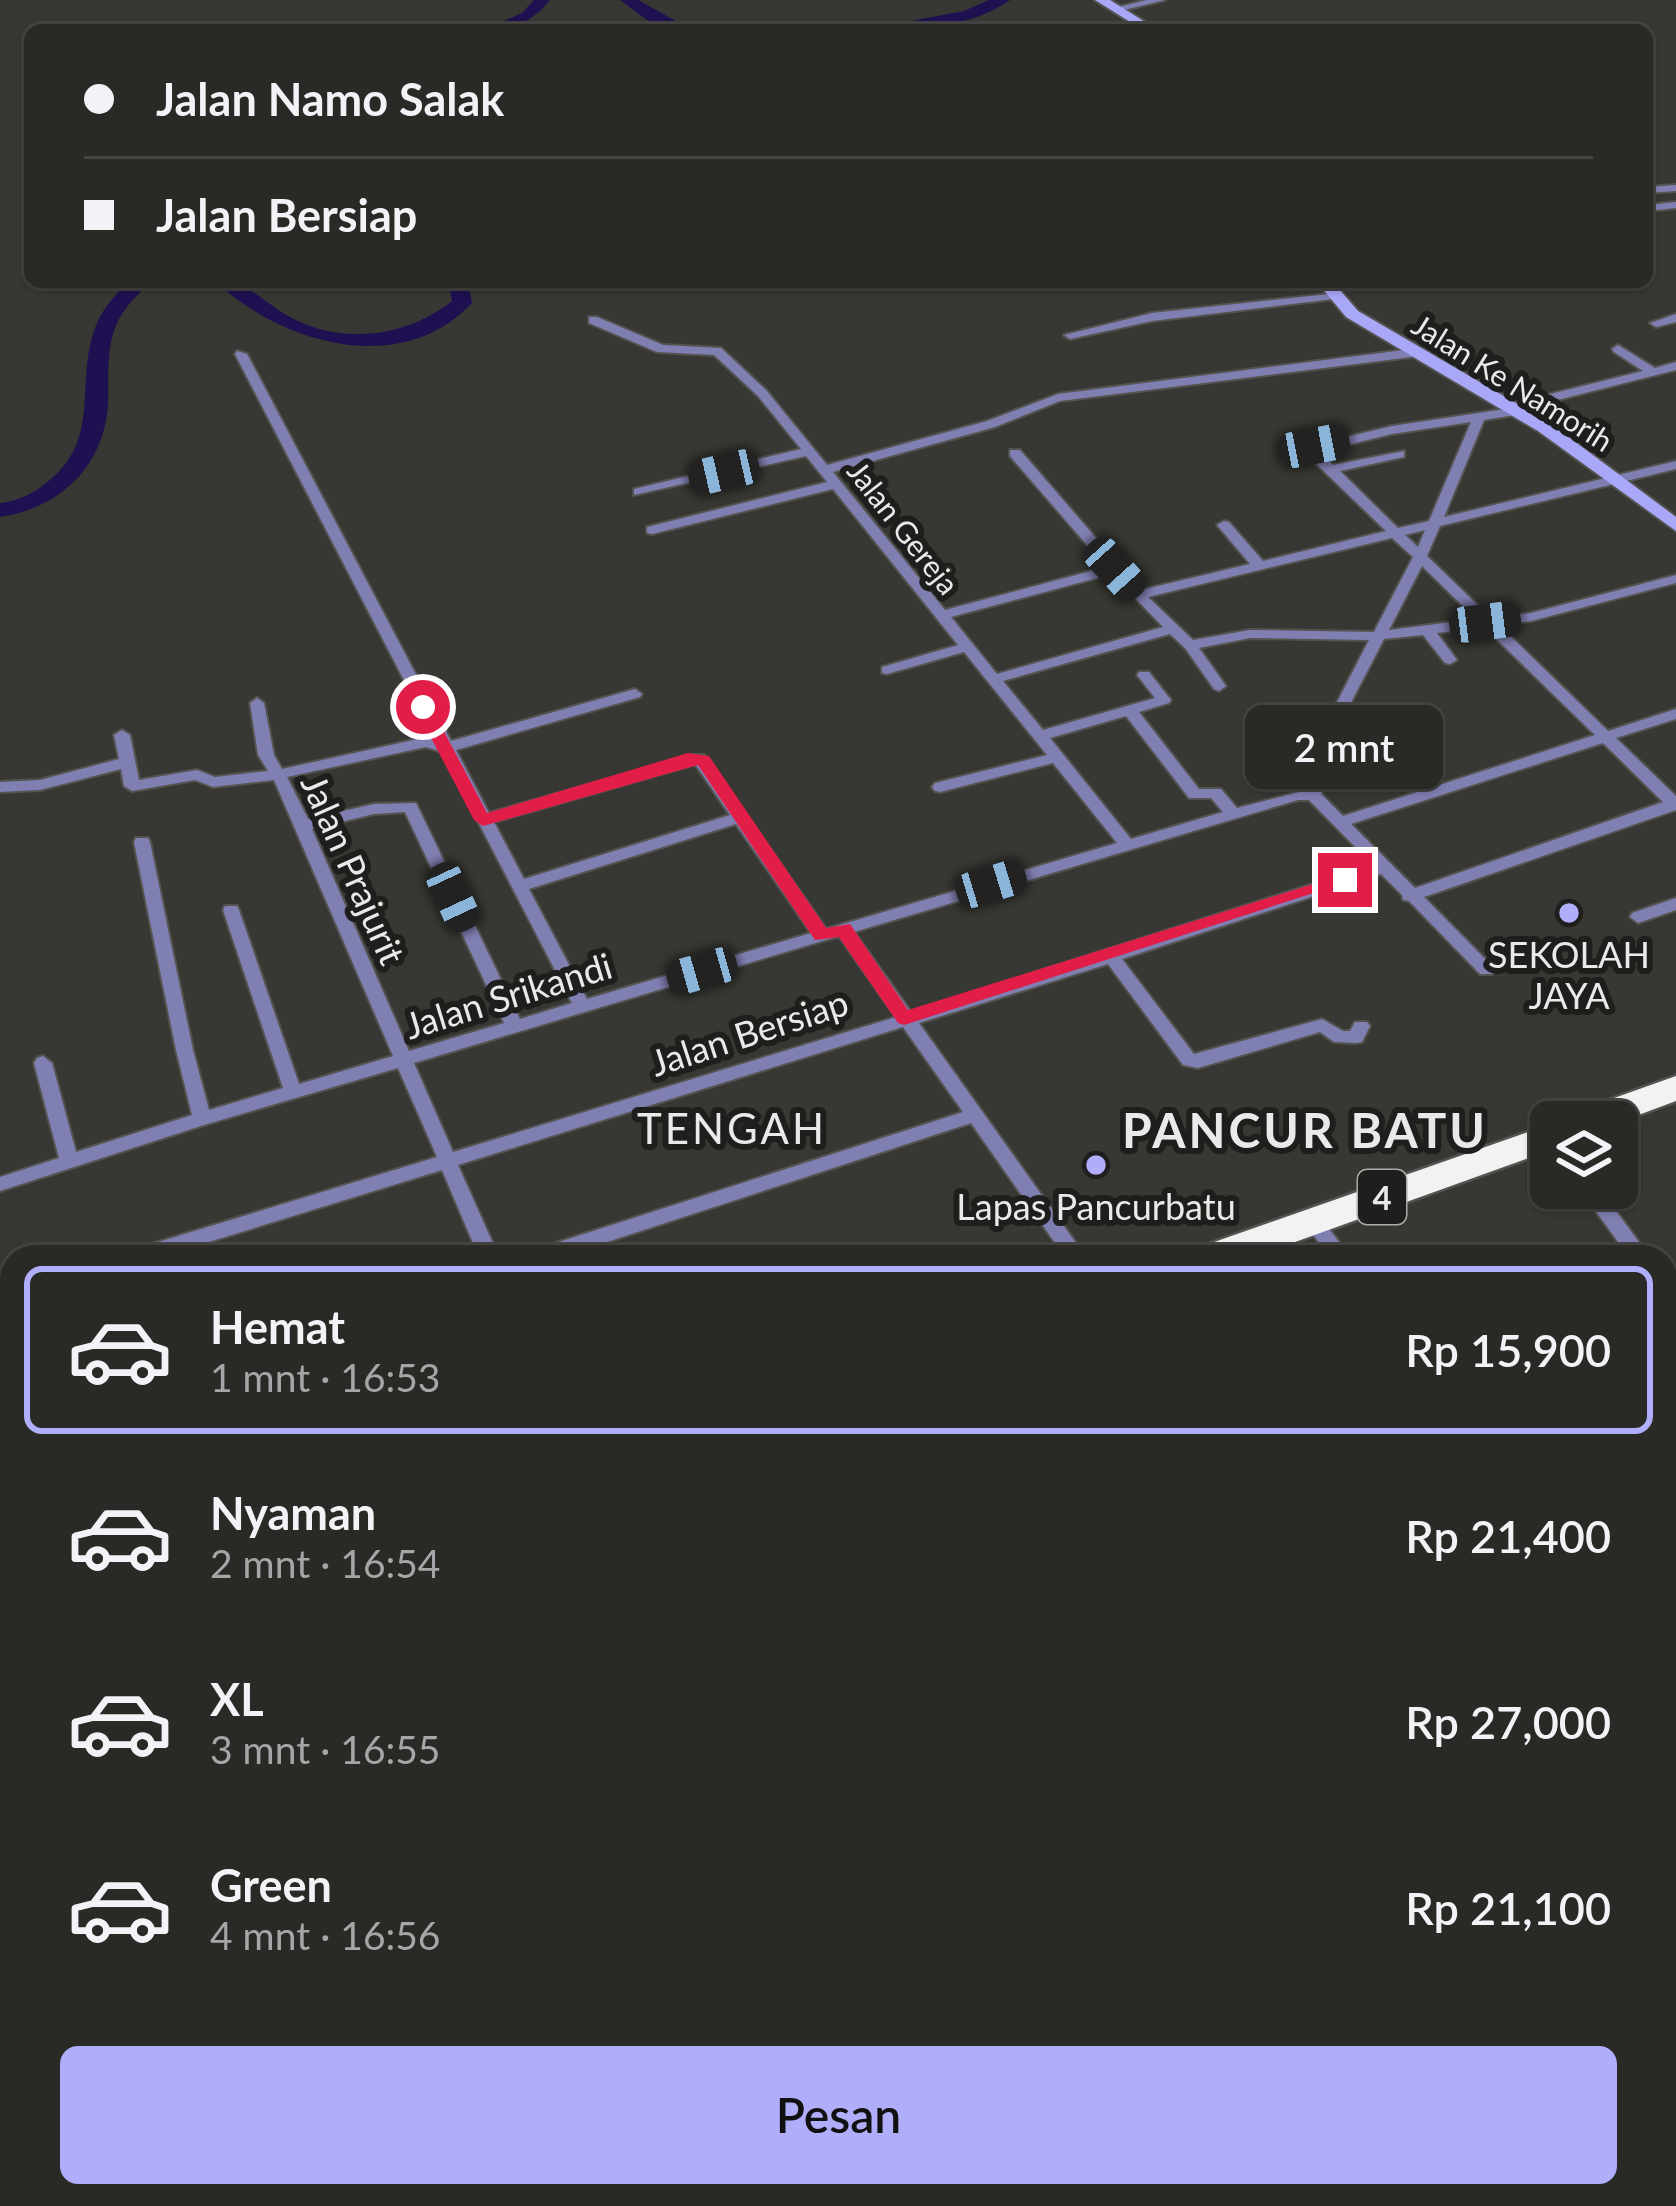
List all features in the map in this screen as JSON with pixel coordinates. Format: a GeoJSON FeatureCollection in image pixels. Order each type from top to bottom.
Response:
{"type":"FeatureCollection","features":[{"type":"Feature","properties":{"kind":"highway"},"geometry":{"type":"LineString","coordinates":[[1638,1102],[1676,1088]]}},
{"type":"Feature","properties":{"kind":"highway","name":"4"},"geometry":{"type":"LineString","coordinates":[[1248,1245],[1530,1145]]}},
{"type":"Feature","properties":{"kind":"street"},"geometry":{"type":"LineString","coordinates":[[1101,0],[1142,24]]}},
{"type":"Feature","properties":{"kind":"street"},"geometry":{"type":"LineString","coordinates":[[1116,9],[1160,0]]}},
{"type":"Feature","properties":{"kind":"street"},"geometry":{"type":"LineString","coordinates":[[1070,335],[1319,288]]}},
{"type":"Feature","properties":{"kind":"street","name":"Jalan Ke Namorih"},"geometry":{"type":"LineString","coordinates":[[1332,288],[1352,314],[1514,409],[1676,526]]}},
{"type":"Feature","properties":{"kind":"street"},"geometry":{"type":"LineString","coordinates":[[1655,323],[1676,318]]}},
{"type":"Feature","properties":{"kind":"street","name":"Jalan Gereja"},"geometry":{"type":"LineString","coordinates":[[593,320],[661,349],[717,351],[762,392],[1126,843]]}},
{"type":"Feature","properties":{"kind":"street"},"geometry":{"type":"LineString","coordinates":[[1618,349],[1654,372]]}},
{"type":"Feature","properties":{"kind":"street"},"geometry":{"type":"LineString","coordinates":[[825,470],[1076,395],[1420,352]]}},
{"type":"Feature","properties":{"kind":"street"},"geometry":{"type":"LineString","coordinates":[[241,354],[582,1006]]}},
{"type":"Feature","properties":{"kind":"street"},"geometry":{"type":"LineString","coordinates":[[1409,896],[1676,804],[1396,535],[1312,447],[1391,430],[1478,420],[1676,366]]}},
{"type":"Feature","properties":{"kind":"street"},"geometry":{"type":"LineString","coordinates":[[1478,420],[1420,557],[1340,710],[1313,795],[1486,970]]}},
{"type":"Feature","properties":{"kind":"street"},"geometry":{"type":"LineString","coordinates":[[639,492],[810,452]]}},
{"type":"Feature","properties":{"kind":"street"},"geometry":{"type":"LineString","coordinates":[[1015,453],[1138,595],[1190,645],[1219,686]]}},
{"type":"Feature","properties":{"kind":"street"},"geometry":{"type":"LineString","coordinates":[[1333,469],[1399,454]]}},
{"type":"Feature","properties":{"kind":"street"},"geometry":{"type":"LineString","coordinates":[[1138,595],[1676,465]]}},
{"type":"Feature","properties":{"kind":"street"},"geometry":{"type":"LineString","coordinates":[[652,530],[836,484]]}},
{"type":"Feature","properties":{"kind":"street"},"geometry":{"type":"LineString","coordinates":[[1224,525],[1259,566]]}},
{"type":"Feature","properties":{"kind":"street"},"geometry":{"type":"LineString","coordinates":[[940,616],[1115,569]]}},
{"type":"Feature","properties":{"kind":"street"},"geometry":{"type":"LineString","coordinates":[[1190,645],[1250,634],[1377,636],[1427,630],[1550,613],[1676,579]]}},
{"type":"Feature","properties":{"kind":"street"},"geometry":{"type":"LineString","coordinates":[[994,679],[1171,629]]}},
{"type":"Feature","properties":{"kind":"street"},"geometry":{"type":"LineString","coordinates":[[1427,630],[1450,660]]}},
{"type":"Feature","properties":{"kind":"street"},"geometry":{"type":"LineString","coordinates":[[886,670],[967,647]]}},
{"type":"Feature","properties":{"kind":"street"},"geometry":{"type":"LineString","coordinates":[[1041,736],[1164,700],[1144,675]]}},
{"type":"Feature","properties":{"kind":"street"},"geometry":{"type":"LineString","coordinates":[[122,736],[132,786],[197,775],[213,782],[276,775],[427,742],[444,748],[635,694]]}},
{"type":"Feature","properties":{"kind":"street","name":"Jalan Prajurit"},"geometry":{"type":"LineString","coordinates":[[257,703],[266,754],[302,826],[484,1245]]}},
{"type":"Feature","properties":{"kind":"street"},"geometry":{"type":"LineString","coordinates":[[1129,709],[1195,794],[1214,793],[1234,815]]}},
{"type":"Feature","properties":{"kind":"street"},"geometry":{"type":"LineString","coordinates":[[1342,822],[1676,713]]}},
{"type":"Feature","properties":{"kind":"street"},"geometry":{"type":"LineString","coordinates":[[940,787],[1059,757]]}},
{"type":"Feature","properties":{"kind":"street"},"geometry":{"type":"LineString","coordinates":[[483,820],[699,758],[822,936]]}},
{"type":"Feature","properties":{"kind":"street"},"geometry":{"type":"LineString","coordinates":[[0,787],[40,784],[128,762]]}},
{"type":"Feature","properties":{"kind":"street","name":"Jalan Srikandi"},"geometry":{"type":"LineString","coordinates":[[0,1184],[202,1119],[1126,843],[1298,795],[1313,795]]}},
{"type":"Feature","properties":{"kind":"street"},"geometry":{"type":"LineString","coordinates":[[302,826],[374,809],[410,807],[515,1027]]}},
{"type":"Feature","properties":{"kind":"street"},"geometry":{"type":"LineString","coordinates":[[520,886],[741,818]]}},
{"type":"Feature","properties":{"kind":"street"},"geometry":{"type":"LineString","coordinates":[[142,842],[160,908],[175,1009],[202,1119]]}},
{"type":"Feature","properties":{"kind":"street","name":"Jalan Bersiap"},"geometry":{"type":"LineString","coordinates":[[175,1245],[1382,868]]}},
{"type":"Feature","properties":{"kind":"street"},"geometry":{"type":"LineString","coordinates":[[1638,917],[1676,904]]}},
{"type":"Feature","properties":{"kind":"street"},"geometry":{"type":"LineString","coordinates":[[231,910],[293,1093]]}},
{"type":"Feature","properties":{"kind":"street"},"geometry":{"type":"LineString","coordinates":[[843,929],[1067,1245]]}},
{"type":"Feature","properties":{"kind":"street"},"geometry":{"type":"LineString","coordinates":[[1111,956],[1189,1060],[1322,1024],[1340,1037],[1356,1037],[1361,1026]]}},
{"type":"Feature","properties":{"kind":"street"},"geometry":{"type":"LineString","coordinates":[[43,1063],[69,1161]]}},
{"type":"Feature","properties":{"kind":"street"},"geometry":{"type":"LineString","coordinates":[[574,1245],[974,1116]]}},
{"type":"Feature","properties":{"kind":"street"},"geometry":{"type":"LineString","coordinates":[[1604,1209],[1631,1245]]}},
{"type":"Feature","properties":{"kind":"street"},"geometry":{"type":"LineString","coordinates":[[1315,1223],[1332,1245]]}},
{"type":"Feature","properties":{"kind":"waterway"},"geometry":{"type":"LineString","coordinates":[[507,24],[528,16],[542,0]]}},
{"type":"Feature","properties":{"kind":"waterway"},"geometry":{"type":"LineString","coordinates":[[628,0],[663,24]]}},
{"type":"Feature","properties":{"kind":"waterway"},"geometry":{"type":"LineString","coordinates":[[910,24],[968,15],[1002,0]]}},
{"type":"Feature","properties":{"kind":"waterway"},"geometry":{"type":"LineString","coordinates":[[0,510],[27,504],[52,490],[75,470],[89,449],[103,332],[113,310],[133,288]]}},
{"type":"Feature","properties":{"kind":"waterway"},"geometry":{"type":"LineString","coordinates":[[236,288],[279,319],[349,340],[374,340],[422,329],[462,303],[459,288]]}},
{"type":"Feature","properties":{"kind":"place","name":"SEKOLAH JAYA"},"geometry":{"type":"Point","coordinates":[1569,913]}},
{"type":"Feature","properties":{"kind":"place","name":"Lapas Pancurbatu"},"geometry":{"type":"Point","coordinates":[1096,1165]}},
{"type":"Feature","properties":{"kind":"district","name":"TENGAH"},"geometry":{"type":"Point","coordinates":[732,1128]}},
{"type":"Feature","properties":{"kind":"district","name":"PANCUR BATU"},"geometry":{"type":"Point","coordinates":[1305,1129]}},
{"type":"Feature","properties":{"kind":"route"},"geometry":{"type":"LineString","coordinates":[[423,707],[483,820],[688,758],[703,760],[822,936],[843,929],[904,1018],[1345,880]]}}]}
